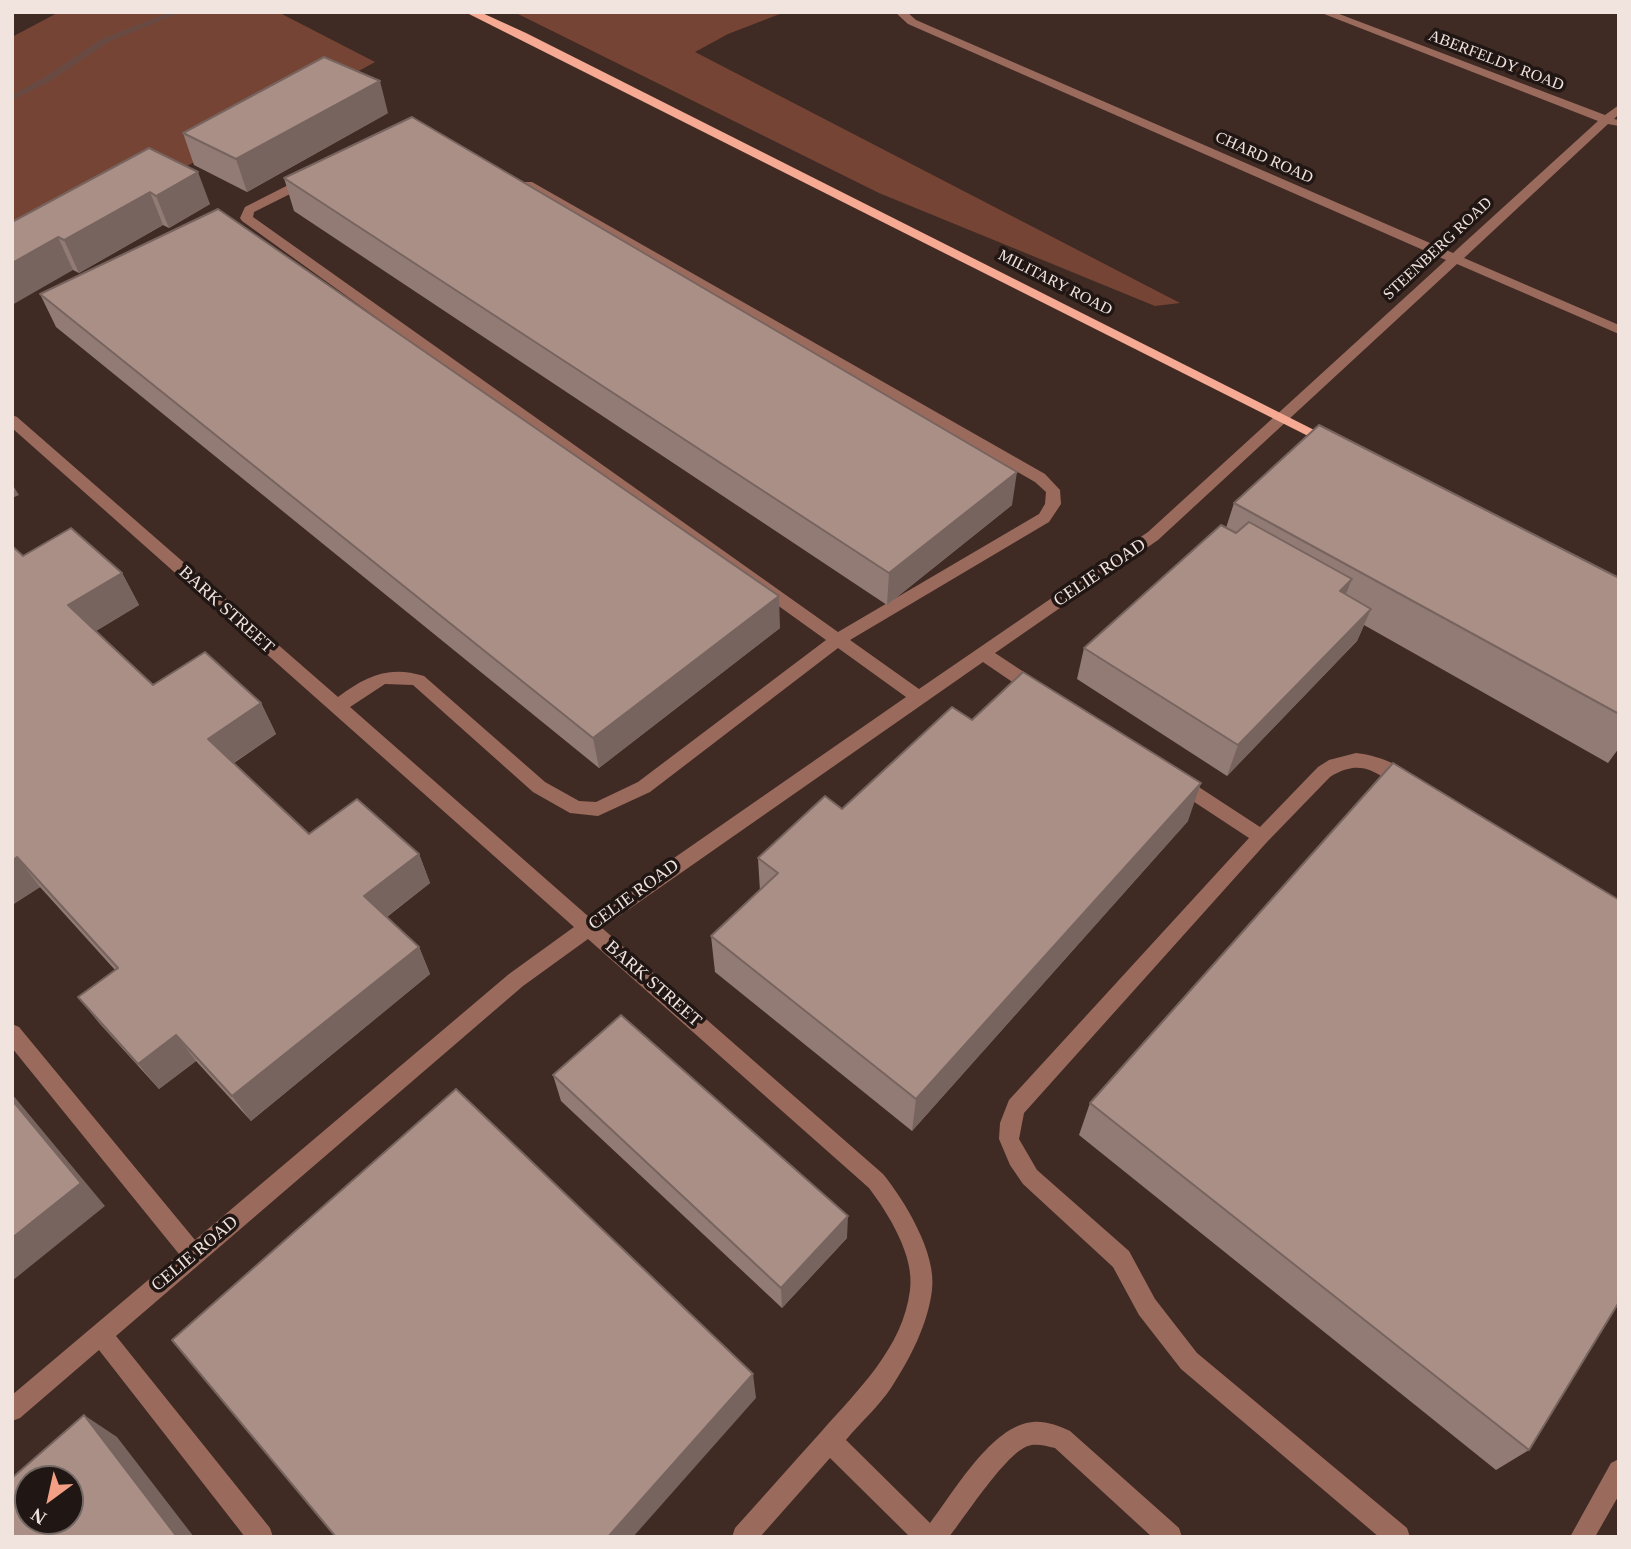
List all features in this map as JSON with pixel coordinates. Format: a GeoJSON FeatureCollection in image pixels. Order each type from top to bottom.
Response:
{"type":"FeatureCollection","features":[{"type":"Feature","properties":{"kind":"main road","name":"MILITARY ROAD"},"geometry":{"type":"LineString","coordinates":[[470,12],[522,35],[1342,448]]}},
{"type":"Feature","properties":{"kind":"street","name":"CHARD ROAD"},"geometry":{"type":"LineString","coordinates":[[900,12],[912,22],[1619,330]]}},
{"type":"Feature","properties":{"kind":"street","name":"ABERFELDY ROAD"},"geometry":{"type":"LineString","coordinates":[[1324,12],[1612,122]]}},
{"type":"Feature","properties":{"kind":"street","name":"STEENBERG ROAD"},"geometry":{"type":"LineString","coordinates":[[1281,416],[1454,258],[1612,122],[1619,108]]}},
{"type":"Feature","properties":{"kind":"street"},"geometry":{"type":"LineString","coordinates":[[326,172],[250,210],[246,218],[918,697]]}},
{"type":"Feature","properties":{"kind":"street"},"geometry":{"type":"LineString","coordinates":[[337,708],[369,683],[386,676],[404,676],[418,680],[539,787],[576,808],[598,809],[644,787],[839,639],[1044,518],[1053,504],[1053,490],[1028,471],[512,176]]}},
{"type":"Feature","properties":{"kind":"street","name":"CELIE ROAD"},"geometry":{"type":"LineString","coordinates":[[12,1410],[516,980],[661,874],[1153,536],[1281,416]]}},
{"type":"Feature","properties":{"kind":"street","name":"BARK STREET"},"geometry":{"type":"LineString","coordinates":[[12,420],[876,1181],[896,1206],[914,1246],[922,1287],[914,1322],[883,1380],[744,1537]]}},
{"type":"Feature","properties":{"kind":"street"},"geometry":{"type":"LineString","coordinates":[[982,653],[1052,699]]}},
{"type":"Feature","properties":{"kind":"street"},"geometry":{"type":"LineString","coordinates":[[1398,1537],[1189,1361],[1147,1307],[1121,1259],[1030,1177],[1009,1139],[1010,1123],[1016,1107],[1324,772],[1350,759],[1368,761],[1420,789]]}},
{"type":"Feature","properties":{"kind":"street"},"geometry":{"type":"LineString","coordinates":[[1168,776],[1261,838]]}},
{"type":"Feature","properties":{"kind":"street"},"geometry":{"type":"LineString","coordinates":[[12,1033],[194,1255]]}},
{"type":"Feature","properties":{"kind":"street"},"geometry":{"type":"LineString","coordinates":[[100,1335],[261,1537]]}},
{"type":"Feature","properties":{"kind":"street"},"geometry":{"type":"LineString","coordinates":[[934,1537],[1009,1443],[1026,1434],[1045,1433],[1062,1439],[1170,1537]]}},
{"type":"Feature","properties":{"kind":"street"},"geometry":{"type":"LineString","coordinates":[[829,1440],[927,1537]]}},
{"type":"Feature","properties":{"kind":"street"},"geometry":{"type":"LineString","coordinates":[[1582,1537],[1619,1471]]}},
{"type":"Feature","properties":{"kind":"shaded area"},"geometry":{"type":"Polygon","coordinates":[[[59,12],[278,12],[375,62],[12,263],[12,37],[59,12]]]}},
{"type":"Feature","properties":{"kind":"shaded area"},"geometry":{"type":"Polygon","coordinates":[[[514,12],[785,12],[728,34],[695,52],[1180,303],[1155,306],[879,193],[514,12]]]}},
{"type":"Feature","properties":{"kind":"building"},"geometry":{"type":"Polygon","coordinates":[[[324,57],[380,81],[236,159],[183,133],[324,57]]]}},
{"type":"Feature","properties":{"kind":"building"},"geometry":{"type":"Polygon","coordinates":[[[412,117],[1017,472],[889,573],[284,178],[412,117]]]}},
{"type":"Feature","properties":{"kind":"building"},"geometry":{"type":"Polygon","coordinates":[[[149,148],[198,172],[156,196],[150,192],[64,240],[58,237],[12,263],[12,222],[149,148]]]}},
{"type":"Feature","properties":{"kind":"building"},"geometry":{"type":"Polygon","coordinates":[[[218,209],[779,596],[593,738],[40,294],[218,209]]]}},
{"type":"Feature","properties":{"kind":"building"},"geometry":{"type":"Polygon","coordinates":[[[1319,425],[1619,578],[1619,714],[1234,503],[1319,425]]]}},
{"type":"Feature","properties":{"kind":"building"},"geometry":{"type":"Polygon","coordinates":[[[1249,522],[1352,579],[1340,591],[1371,609],[1238,745],[1084,648],[1221,525],[1236,533],[1249,522]]]}},
{"type":"Feature","properties":{"kind":"building"},"geometry":{"type":"Polygon","coordinates":[[[71,528],[122,573],[68,605],[153,685],[205,652],[261,703],[208,739],[309,834],[357,799],[419,854],[364,896],[419,947],[232,1096],[176,1035],[138,1064],[78,997],[118,968],[17,857],[12,861],[12,546],[23,556],[71,528]]]}},
{"type":"Feature","properties":{"kind":"building"},"geometry":{"type":"Polygon","coordinates":[[[1023,672],[1201,783],[916,1099],[711,936],[778,873],[758,858],[825,796],[842,809],[952,707],[972,720],[1023,672]]]}},
{"type":"Feature","properties":{"kind":"building"},"geometry":{"type":"Polygon","coordinates":[[[1393,763],[1619,900],[1619,1302],[1529,1450],[1090,1103],[1393,763]]]}},
{"type":"Feature","properties":{"kind":"building"},"geometry":{"type":"Polygon","coordinates":[[[621,1015],[848,1216],[781,1288],[553,1075],[621,1015]]]}},
{"type":"Feature","properties":{"kind":"building"},"geometry":{"type":"Polygon","coordinates":[[[456,1089],[753,1374],[608,1537],[336,1537],[172,1340],[456,1089]]]}},
{"type":"Feature","properties":{"kind":"building"},"geometry":{"type":"Polygon","coordinates":[[[12,1100],[81,1183],[12,1238],[12,1100]]]}},
{"type":"Feature","properties":{"kind":"building"},"geometry":{"type":"Polygon","coordinates":[[[84,1415],[177,1537],[12,1537],[14,1476],[14,1535],[84,1535],[84,1465],[27,1465],[84,1415]]]}},
{"type":"Feature","properties":{"kind":"waterway"},"geometry":{"type":"LineString","coordinates":[[12,98],[46,80],[106,40],[178,12]]}}]}
